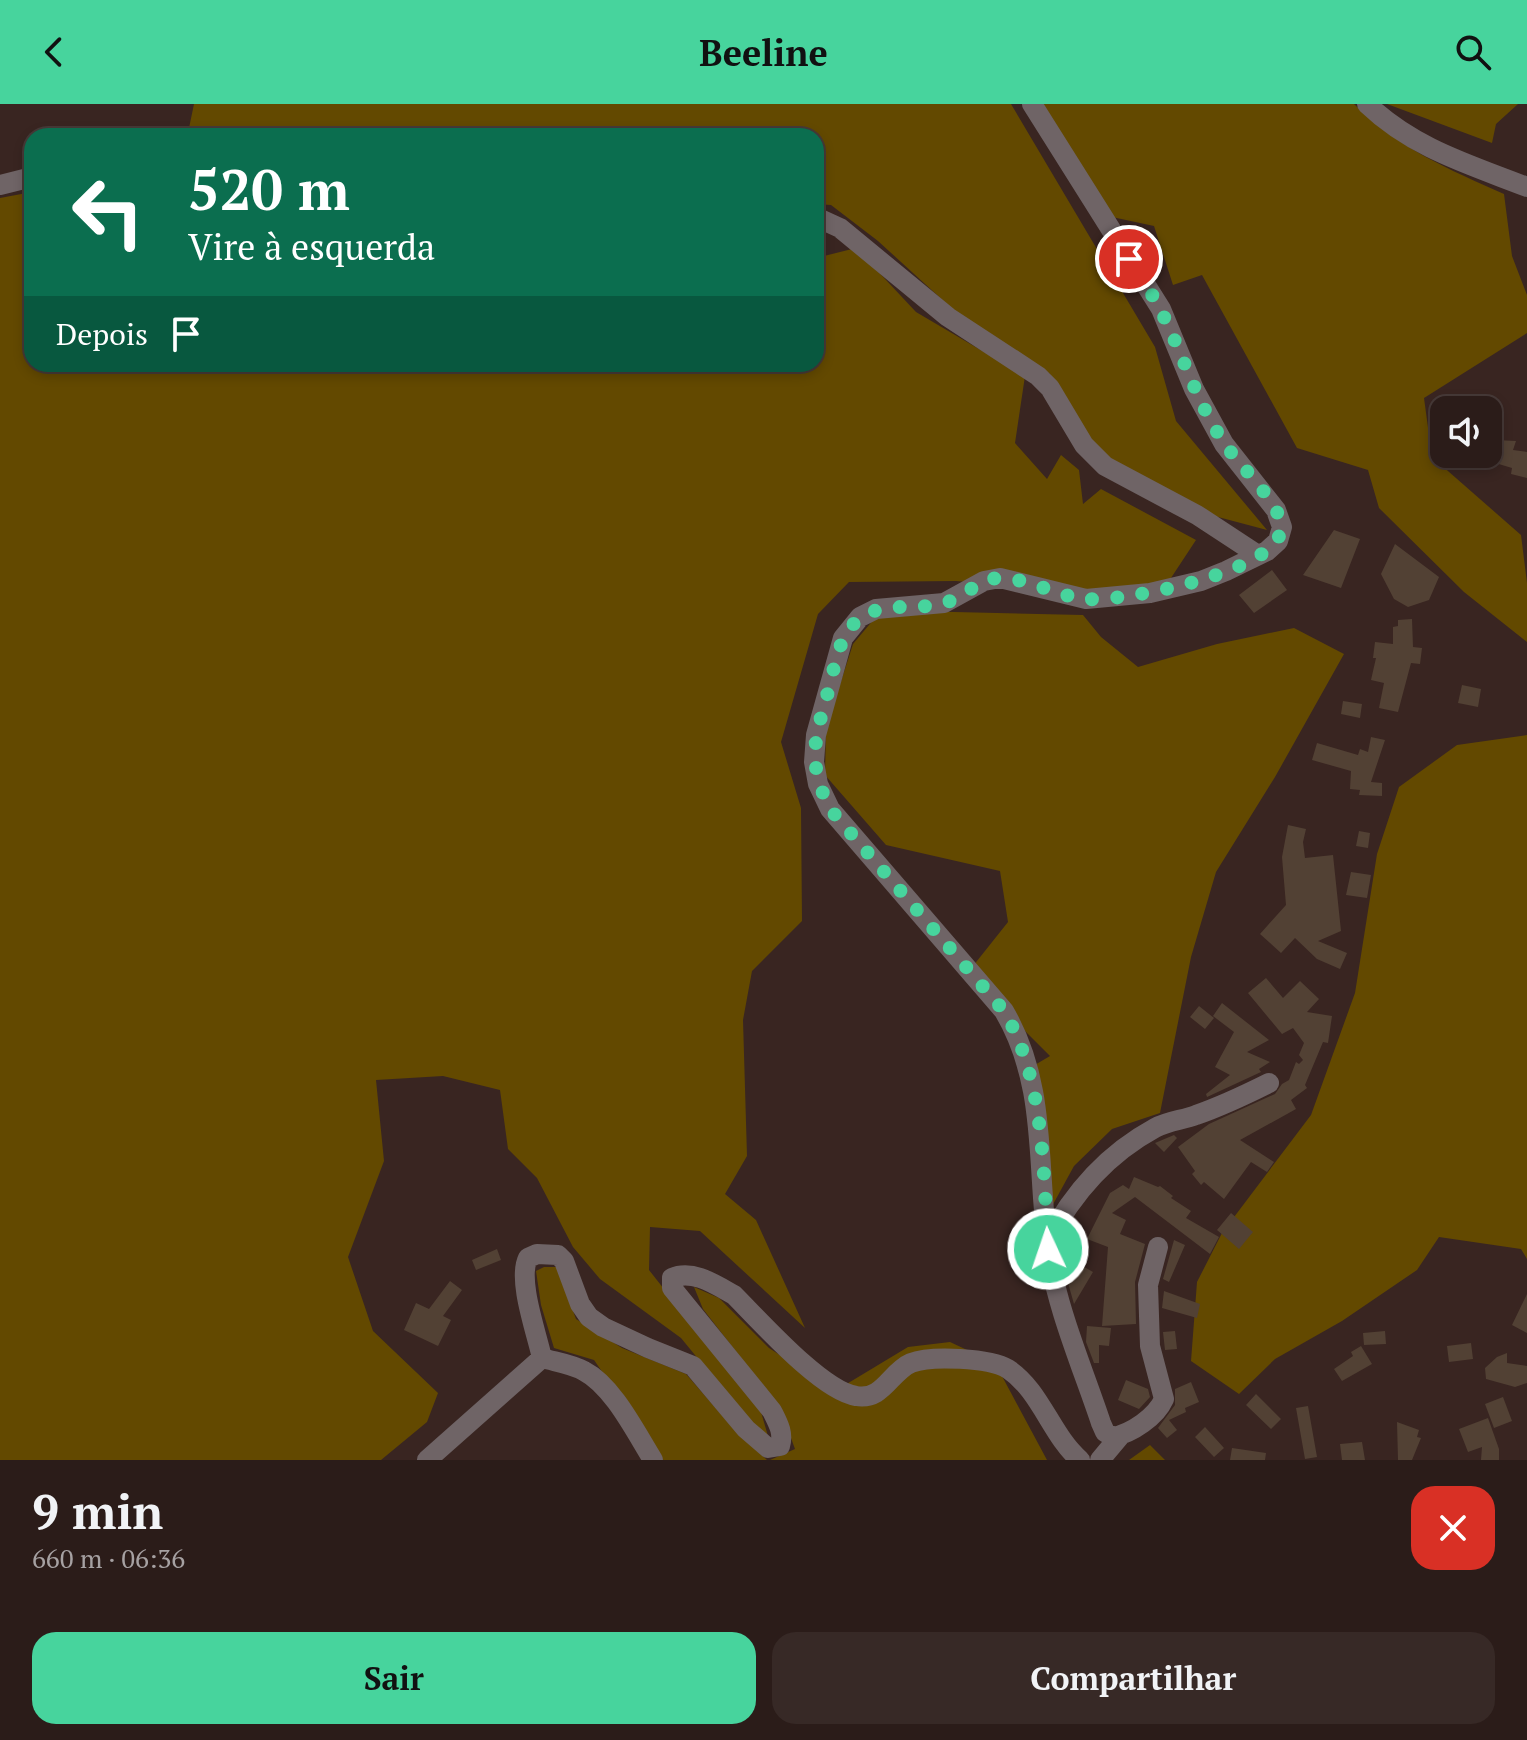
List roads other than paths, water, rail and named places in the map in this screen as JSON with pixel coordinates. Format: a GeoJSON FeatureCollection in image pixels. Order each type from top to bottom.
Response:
{"type":"FeatureCollection","features":[{"type":"Feature","properties":{"kind":"street"},"geometry":{"type":"LineString","coordinates":[[1032,104],[1161,309],[1194,389],[1224,444],[1276,510],[1282,527],[1278,541],[1258,555],[1201,581],[1150,593],[1086,599],[1010,579],[991,579],[944,603],[876,609],[860,617],[843,638],[816,735],[814,762],[818,784],[830,809],[948,944],[1004,1011],[1013,1027],[1026,1061],[1042,1145],[1047,1242],[1061,1303],[1101,1423],[1109,1435],[1120,1436]]}},
{"type":"Feature","properties":{"kind":"street"},"geometry":{"type":"LineString","coordinates":[[1367,104],[1389,125],[1427,148],[1527,187]]}},
{"type":"Feature","properties":{"kind":"street"},"geometry":{"type":"LineString","coordinates":[[0,185],[24,179]]}},
{"type":"Feature","properties":{"kind":"street"},"geometry":{"type":"LineString","coordinates":[[824,221],[840,228],[948,317],[1038,376],[1050,388],[1084,445],[1105,466],[1197,515],[1258,555]]}},
{"type":"Feature","properties":{"kind":"street"},"geometry":{"type":"LineString","coordinates":[[1047,1242],[1087,1181],[1128,1145],[1158,1126],[1221,1106],[1269,1083]]}},
{"type":"Feature","properties":{"kind":"street"},"geometry":{"type":"LineString","coordinates":[[1100,1460],[1120,1436],[1154,1415],[1164,1399],[1150,1346],[1148,1285],[1158,1247]]}},
{"type":"Feature","properties":{"kind":"street"},"geometry":{"type":"LineString","coordinates":[[542,1358],[524,1265],[528,1258],[548,1253],[558,1255],[564,1261],[572,1287],[589,1317],[603,1327],[693,1366],[746,1429],[768,1448],[780,1446],[781,1428],[772,1411],[672,1288],[672,1278],[688,1275],[734,1295],[817,1374],[853,1396],[875,1395],[911,1363],[928,1360],[994,1363],[1008,1369],[1031,1393],[1080,1460]]}},
{"type":"Feature","properties":{"kind":"street"},"geometry":{"type":"LineString","coordinates":[[427,1460],[542,1358]]}},
{"type":"Feature","properties":{"kind":"street"},"geometry":{"type":"LineString","coordinates":[[542,1358],[592,1375],[622,1410],[653,1460]]}}]}
